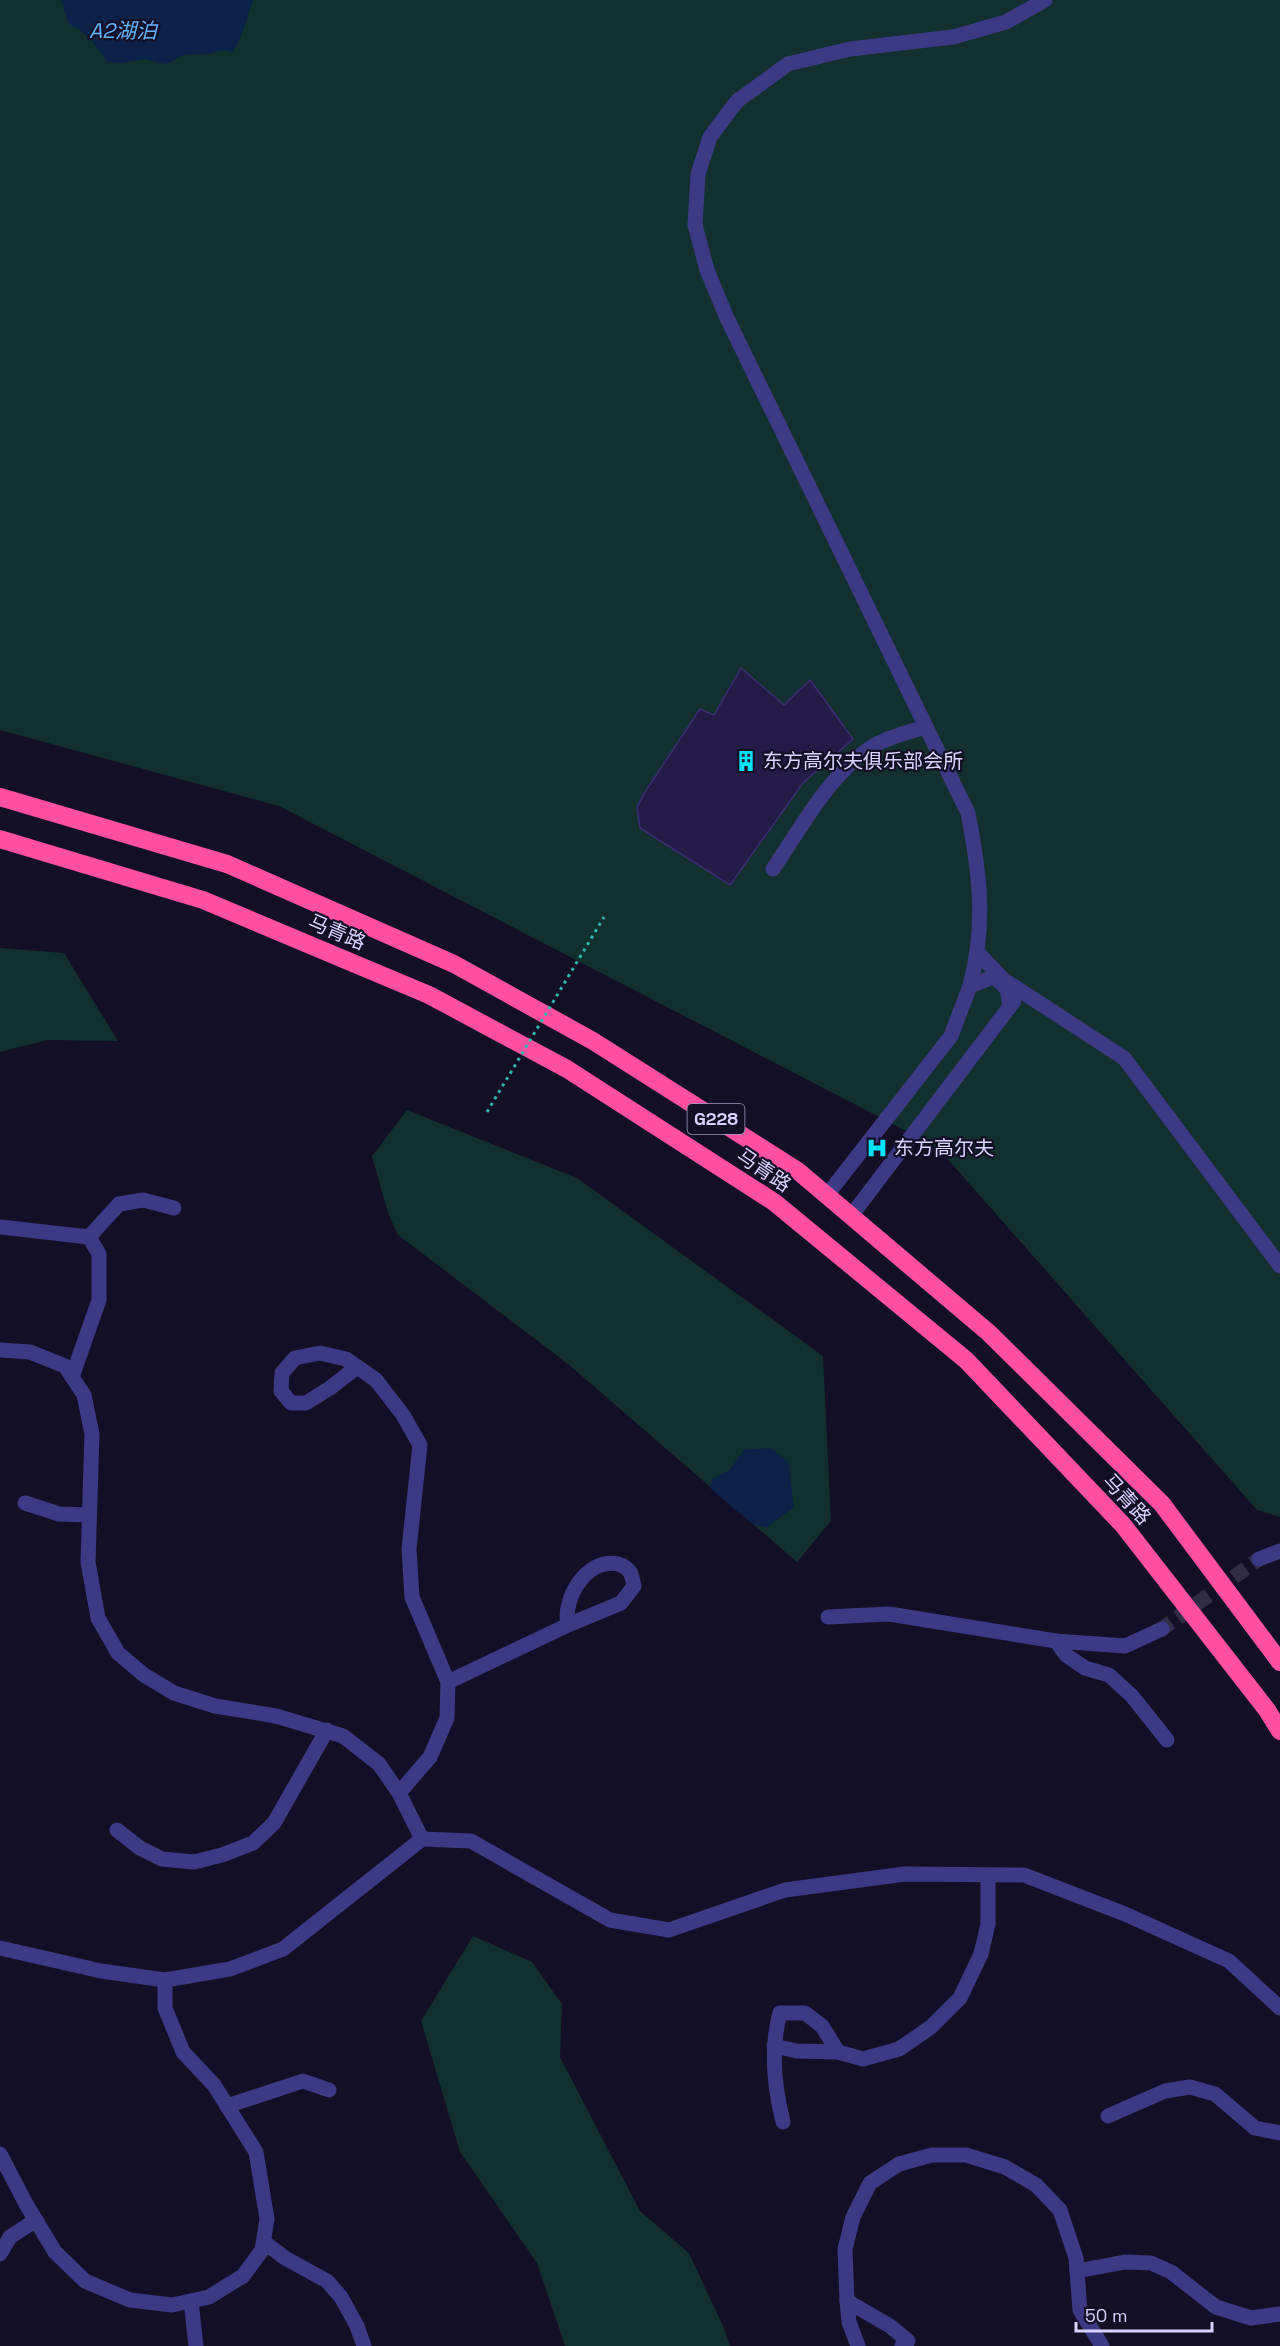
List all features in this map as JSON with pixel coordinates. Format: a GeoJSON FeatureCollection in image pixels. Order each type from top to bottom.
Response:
{"type":"FeatureCollection","features":[{"type":"Feature","properties":{"kind":"highway","name":"马青路"},"geometry":{"type":"LineString","coordinates":[[0,797],[227,864],[454,964],[593,1041],[798,1171],[989,1333],[1162,1504],[1280,1662]]}},
{"type":"Feature","properties":{"kind":"highway","name":"马青路"},"geometry":{"type":"LineString","coordinates":[[0,839],[203,900],[429,995],[567,1069],[774,1203],[974,1369],[1123,1525],[1267,1710],[1280,1731]]}},
{"type":"Feature","properties":{"kind":"lane"},"geometry":{"type":"LineString","coordinates":[[827,1195],[951,1036],[970,986],[978,953],[980,913],[978,864],[968,813],[726,316],[707,270],[695,225],[698,174],[710,137],[737,102],[788,64],[850,49],[953,37],[1006,22],[1045,0]]}},
{"type":"Feature","properties":{"kind":"lane"},"geometry":{"type":"LineString","coordinates":[[773,869],[836,777],[873,746],[926,727]]}},
{"type":"Feature","properties":{"kind":"lane"},"geometry":{"type":"LineString","coordinates":[[978,953],[1004,981],[1124,1058],[1280,1266]]}},
{"type":"Feature","properties":{"kind":"lane"},"geometry":{"type":"LineString","coordinates":[[970,986],[993,977],[1006,985],[1010,996],[1009,1008]]}},
{"type":"Feature","properties":{"kind":"lane"},"geometry":{"type":"LineString","coordinates":[[851,1216],[1021,992]]}},
{"type":"Feature","properties":{"kind":"lane"},"geometry":{"type":"LineString","coordinates":[[89,1237],[119,1204],[142,1200],[174,1208]]}},
{"type":"Feature","properties":{"kind":"lane"},"geometry":{"type":"LineString","coordinates":[[0,1227],[89,1237]]}},
{"type":"Feature","properties":{"kind":"lane"},"geometry":{"type":"LineString","coordinates":[[72,1377],[99,1300],[99,1254],[89,1237]]}},
{"type":"Feature","properties":{"kind":"lane"},"geometry":{"type":"LineString","coordinates":[[0,1350],[30,1352],[65,1366],[84,1395],[92,1434],[88,1562],[98,1617],[118,1653],[144,1675],[174,1693],[215,1706],[276,1716],[343,1736],[379,1764],[399,1793],[422,1839]]}},
{"type":"Feature","properties":{"kind":"lane"},"geometry":{"type":"LineString","coordinates":[[357,1366],[330,1388],[306,1403],[291,1403],[281,1391],[282,1373],[295,1358],[320,1353],[346,1359],[357,1366],[376,1380],[403,1414],[420,1445],[409,1549],[412,1597],[448,1682],[447,1718],[430,1757],[399,1793]]}},
{"type":"Feature","properties":{"kind":"lane"},"geometry":{"type":"LineString","coordinates":[[25,1503],[58,1514],[89,1515]]}},
{"type":"Feature","properties":{"kind":"lane"},"geometry":{"type":"LineString","coordinates":[[1259,1559],[1280,1551]]}},
{"type":"Feature","properties":{"kind":"lane"},"geometry":{"type":"LineString","coordinates":[[448,1682],[568,1625],[621,1603],[634,1586],[630,1572],[621,1565],[608,1562],[594,1567],[584,1577],[568,1605],[566,1615],[568,1625]]}},
{"type":"Feature","properties":{"kind":"lane"},"geometry":{"type":"LineString","coordinates":[[828,1617],[890,1614],[1056,1641],[1125,1646],[1162,1629]]}},
{"type":"Feature","properties":{"kind":"lane"},"geometry":{"type":"LineString","coordinates":[[1056,1641],[1066,1655],[1085,1668],[1109,1675],[1132,1696],[1167,1740]]}},
{"type":"Feature","properties":{"kind":"lane"},"geometry":{"type":"LineString","coordinates":[[117,1830],[140,1848],[162,1859],[194,1862],[222,1855],[253,1843],[274,1823],[327,1731]]}},
{"type":"Feature","properties":{"kind":"lane"},"geometry":{"type":"LineString","coordinates":[[0,1948],[100,1971],[165,1980],[230,1969],[283,1950],[422,1839],[471,1841],[610,1920],[669,1930],[785,1890],[905,1874],[1023,1875],[1125,1914],[1229,1961],[1280,2008]]}},
{"type":"Feature","properties":{"kind":"lane"},"geometry":{"type":"LineString","coordinates":[[774,2046],[797,2051],[838,2052],[863,2059],[899,2049],[931,2026],[960,1998],[981,1954],[988,1923],[988,1875]]}},
{"type":"Feature","properties":{"kind":"lane"},"geometry":{"type":"LineString","coordinates":[[0,2154],[55,2252],[84,2281],[130,2300],[172,2305],[209,2297],[243,2276],[262,2250],[267,2219],[256,2152],[214,2085],[183,2052],[165,2008],[165,1980]]}},
{"type":"Feature","properties":{"kind":"lane"},"geometry":{"type":"LineString","coordinates":[[783,2122],[775,2091],[774,2035],[780,2013],[806,2013],[822,2026],[838,2052]]}},
{"type":"Feature","properties":{"kind":"lane"},"geometry":{"type":"LineString","coordinates":[[227,2106],[303,2082],[329,2090]]}},
{"type":"Feature","properties":{"kind":"lane"},"geometry":{"type":"LineString","coordinates":[[1108,2116],[1165,2091],[1190,2087],[1215,2094],[1255,2128],[1280,2133]]}},
{"type":"Feature","properties":{"kind":"lane"},"geometry":{"type":"LineString","coordinates":[[858,2346],[849,2322],[847,2301],[845,2249],[853,2217],[870,2183],[899,2164],[932,2155],[966,2156],[1005,2167],[1036,2185],[1060,2210],[1076,2259],[1080,2310],[1102,2346]]}},
{"type":"Feature","properties":{"kind":"lane"},"geometry":{"type":"LineString","coordinates":[[0,2254],[10,2237],[36,2220]]}},
{"type":"Feature","properties":{"kind":"lane"},"geometry":{"type":"LineString","coordinates":[[264,2242],[285,2259],[327,2281],[357,2326],[364,2346]]}},
{"type":"Feature","properties":{"kind":"lane"},"geometry":{"type":"LineString","coordinates":[[1077,2271],[1125,2262],[1151,2263],[1171,2272],[1216,2307],[1251,2318],[1280,2314]]}},
{"type":"Feature","properties":{"kind":"lane"},"geometry":{"type":"LineString","coordinates":[[191,2301],[196,2346]]}},
{"type":"Feature","properties":{"kind":"lane"},"geometry":{"type":"LineString","coordinates":[[847,2301],[890,2326],[908,2341],[902,2346]]}},
{"type":"Feature","properties":{"kind":"path"},"geometry":{"type":"LineString","coordinates":[[487,1112],[604,917]]}},
{"type":"Feature","properties":{"kind":"green space"},"geometry":{"type":"Polygon","coordinates":[[[0,0],[1280,0],[1280,1517],[1257,1510],[937,1147],[279,806],[0,730],[0,0]]]}},
{"type":"Feature","properties":{"kind":"green space"},"geometry":{"type":"Polygon","coordinates":[[[0,948],[64,953],[118,1041],[48,1040],[0,1052],[0,948]]]}},
{"type":"Feature","properties":{"kind":"green space"},"geometry":{"type":"Polygon","coordinates":[[[407,1110],[577,1178],[823,1356],[831,1521],[797,1562],[568,1364],[398,1235],[388,1213],[372,1156],[407,1110]]]}},
{"type":"Feature","properties":{"kind":"green space"},"geometry":{"type":"Polygon","coordinates":[[[473,1936],[532,1962],[562,2004],[560,2057],[640,2211],[689,2253],[730,2346],[565,2346],[537,2263],[460,2152],[421,2021],[473,1936]]]}},
{"type":"Feature","properties":{"kind":"water","name":"A2湖泊"},"geometry":{"type":"Polygon","coordinates":[[[61,0],[253,0],[240,39],[232,52],[224,50],[206,54],[186,54],[166,64],[145,59],[122,63],[109,62],[87,36],[69,24],[61,0]]]}},
{"type":"Feature","properties":{"kind":"water"},"geometry":{"type":"Polygon","coordinates":[[[770,1448],[788,1461],[794,1507],[767,1527],[752,1524],[710,1488],[713,1478],[729,1471],[744,1450],[770,1448]]]}},
{"type":"Feature","properties":{"kind":"building","name":"东方高尔夫俱乐部会所"},"geometry":{"type":"Polygon","coordinates":[[[741,668],[784,705],[810,680],[853,739],[803,783],[730,885],[640,828],[637,807],[700,709],[714,715],[741,668]]]}},
{"type":"Feature","properties":{"kind":"tunnel"},"geometry":{"type":"LineString","coordinates":[[1159,1631],[1259,1559]]}},
{"type":"Feature","properties":{"kind":"place","name":"东方高尔夫俱乐部会所"},"geometry":{"type":"Point","coordinates":[746,761]}},
{"type":"Feature","properties":{"kind":"place","name":"东方高尔夫"},"geometry":{"type":"Point","coordinates":[877,1148]}}]}
